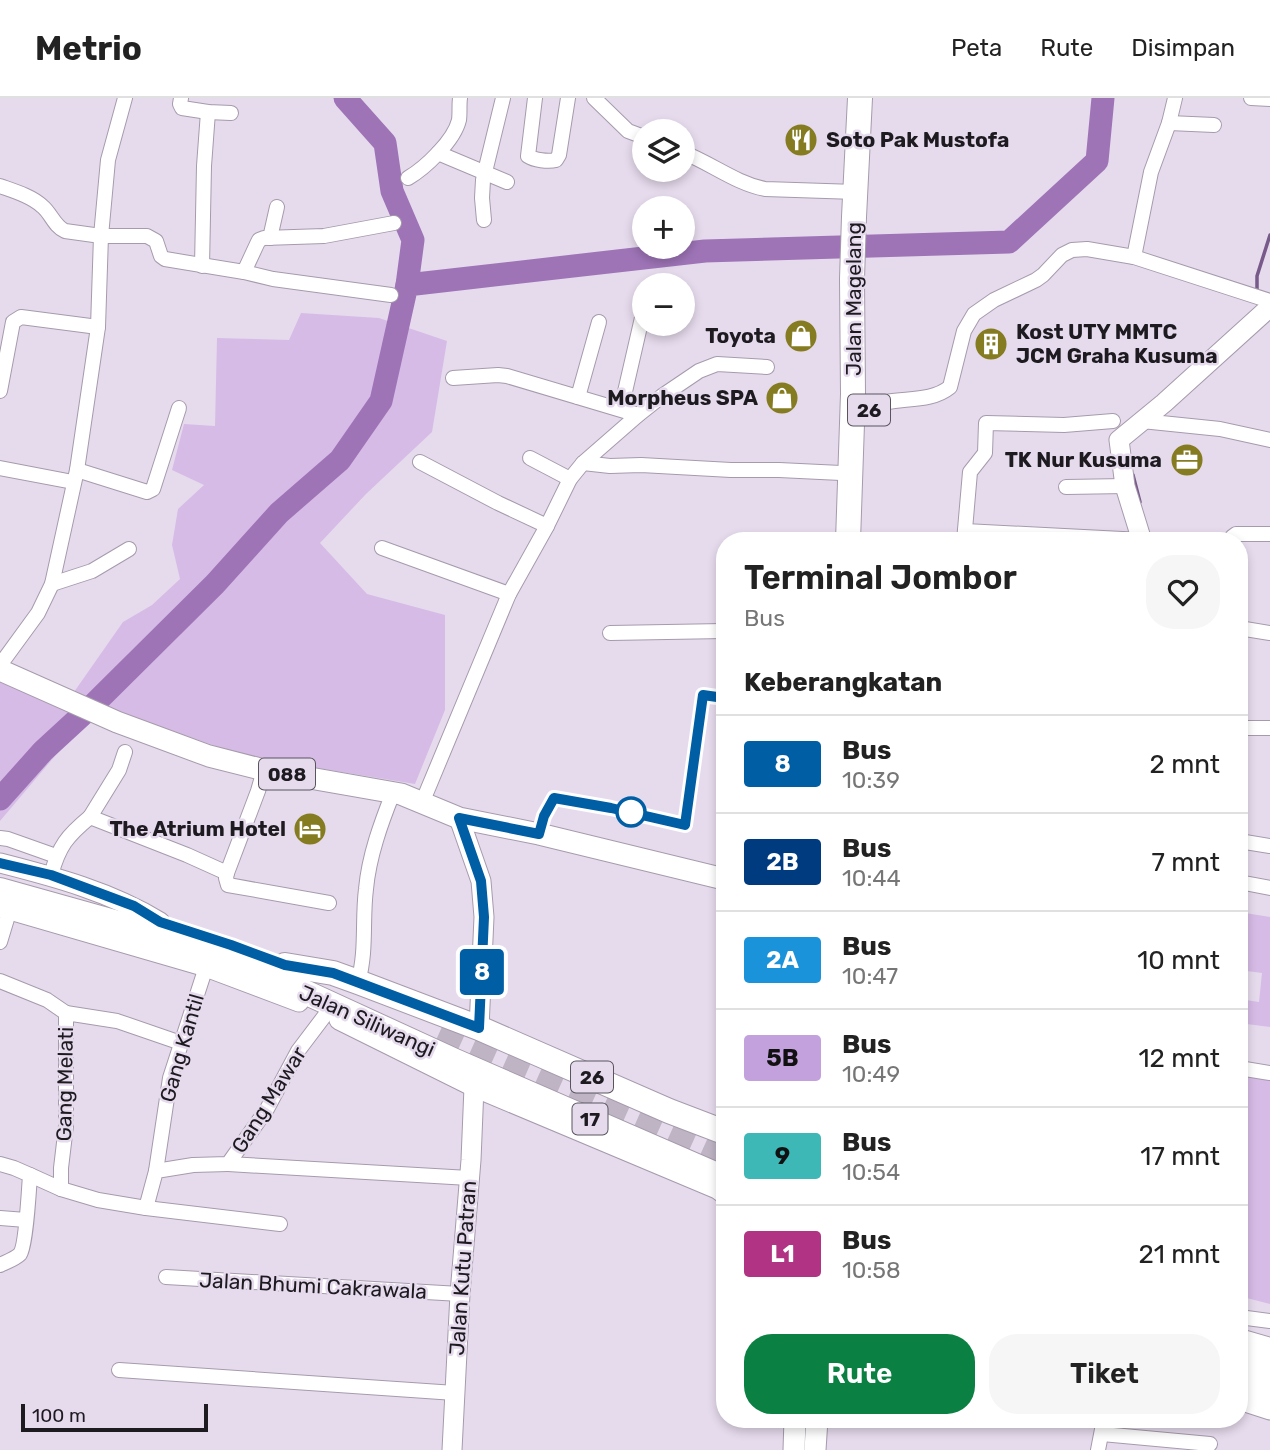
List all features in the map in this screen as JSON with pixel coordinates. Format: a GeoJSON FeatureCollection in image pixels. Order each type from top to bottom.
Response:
{"type":"FeatureCollection","features":[{"type":"Feature","properties":{"kind":"highway","name":"Jalan Magelang"},"geometry":{"type":"LineString","coordinates":[[849,532],[841,473],[849,405],[861,404],[860,98]]}},
{"type":"Feature","properties":{"kind":"highway","name":"Jalan Magelang"},"geometry":{"type":"LineString","coordinates":[[860,209],[874,98]]}},
{"type":"Feature","properties":{"kind":"highway"},"geometry":{"type":"LineString","coordinates":[[851,532],[861,404]]}},
{"type":"Feature","properties":{"kind":"highway","name":"Jalan Siliwangi"},"geometry":{"type":"LineString","coordinates":[[0,868],[231,945],[441,1029]]}},
{"type":"Feature","properties":{"kind":"highway","name":"Jalan Siliwangi"},"geometry":{"type":"LineString","coordinates":[[3,902],[143,930],[210,961],[296,988],[716,1183]]}},
{"type":"Feature","properties":{"kind":"highway","name":"26"},"geometry":{"type":"LineString","coordinates":[[285,965],[333,973],[358,982],[479,1028],[716,1128]]}},
{"type":"Feature","properties":{"kind":"highway"},"geometry":{"type":"LineString","coordinates":[[1248,1343],[1270,1350]]}},
{"type":"Feature","properties":{"kind":"main road","name":"088"},"geometry":{"type":"LineString","coordinates":[[0,668],[117,723],[209,756],[264,770],[401,794],[459,818],[556,838],[716,877]]}},
{"type":"Feature","properties":{"kind":"main road"},"geometry":{"type":"LineString","coordinates":[[794,1450],[795,1428]]}},
{"type":"Feature","properties":{"kind":"main road"},"geometry":{"type":"LineString","coordinates":[[815,1450],[816,1428]]}},
{"type":"Feature","properties":{"kind":"street"},"geometry":{"type":"LineString","coordinates":[[0,668],[38,613],[52,584],[75,476],[98,327],[108,160],[125,98]]}},
{"type":"Feature","properties":{"kind":"street"},"geometry":{"type":"LineString","coordinates":[[181,98],[182,108],[231,113]]}},
{"type":"Feature","properties":{"kind":"street"},"geometry":{"type":"LineString","coordinates":[[408,178],[438,153],[454,132],[460,98]]}},
{"type":"Feature","properties":{"kind":"street"},"geometry":{"type":"LineString","coordinates":[[484,220],[482,188],[503,98]]}},
{"type":"Feature","properties":{"kind":"street"},"geometry":{"type":"LineString","coordinates":[[535,98],[527,153],[532,158],[552,161],[559,155],[568,98]]}},
{"type":"Feature","properties":{"kind":"street"},"geometry":{"type":"LineString","coordinates":[[594,98],[632,132]]}},
{"type":"Feature","properties":{"kind":"street"},"geometry":{"type":"LineString","coordinates":[[1134,257],[1152,173],[1175,98]]}},
{"type":"Feature","properties":{"kind":"street"},"geometry":{"type":"LineString","coordinates":[[1251,98],[1270,99]]}},
{"type":"Feature","properties":{"kind":"street"},"geometry":{"type":"LineString","coordinates":[[202,266],[208,112]]}},
{"type":"Feature","properties":{"kind":"street"},"geometry":{"type":"LineString","coordinates":[[1169,123],[1214,125]]}},
{"type":"Feature","properties":{"kind":"street"},"geometry":{"type":"LineString","coordinates":[[438,153],[507,182]]}},
{"type":"Feature","properties":{"kind":"street"},"geometry":{"type":"LineString","coordinates":[[695,157],[752,187],[860,209]]}},
{"type":"Feature","properties":{"kind":"street"},"geometry":{"type":"LineString","coordinates":[[0,186],[35,200],[45,208],[60,229],[65,231],[102,236],[152,237],[163,258],[273,279],[391,295]]}},
{"type":"Feature","properties":{"kind":"street"},"geometry":{"type":"LineString","coordinates":[[270,238],[277,206]]}},
{"type":"Feature","properties":{"kind":"street"},"geometry":{"type":"LineString","coordinates":[[244,272],[259,240],[324,236],[394,223]]}},
{"type":"Feature","properties":{"kind":"street"},"geometry":{"type":"LineString","coordinates":[[861,404],[935,396],[944,392],[950,387],[964,331],[974,314],[994,300],[1036,280],[1062,255],[1072,250],[1087,249],[1134,257],[1270,301]]}},
{"type":"Feature","properties":{"kind":"street"},"geometry":{"type":"LineString","coordinates":[[1139,532],[1125,486],[1119,440],[1270,307]]}},
{"type":"Feature","properties":{"kind":"street"},"geometry":{"type":"LineString","coordinates":[[0,391],[15,319],[20,317],[98,327]]}},
{"type":"Feature","properties":{"kind":"street"},"geometry":{"type":"LineString","coordinates":[[578,397],[599,322]]}},
{"type":"Feature","properties":{"kind":"street"},"geometry":{"type":"LineString","coordinates":[[621,409],[638,336]]}},
{"type":"Feature","properties":{"kind":"street"},"geometry":{"type":"LineString","coordinates":[[422,803],[509,594],[570,480],[583,463],[662,396],[699,371],[717,364],[767,367]]}},
{"type":"Feature","properties":{"kind":"street"},"geometry":{"type":"LineString","coordinates":[[453,378],[507,376],[639,415]]}},
{"type":"Feature","properties":{"kind":"street"},"geometry":{"type":"LineString","coordinates":[[0,468],[75,476],[150,491],[153,489],[180,408]]}},
{"type":"Feature","properties":{"kind":"street"},"geometry":{"type":"LineString","coordinates":[[965,532],[970,472],[985,453],[986,423],[1064,425],[1113,421]]}},
{"type":"Feature","properties":{"kind":"street"},"geometry":{"type":"LineString","coordinates":[[1142,421],[1220,429],[1270,440]]}},
{"type":"Feature","properties":{"kind":"street"},"geometry":{"type":"LineString","coordinates":[[530,458],[570,480]]}},
{"type":"Feature","properties":{"kind":"street"},"geometry":{"type":"LineString","coordinates":[[420,462],[547,526]]}},
{"type":"Feature","properties":{"kind":"street"},"geometry":{"type":"LineString","coordinates":[[583,463],[841,473]]}},
{"type":"Feature","properties":{"kind":"street"},"geometry":{"type":"LineString","coordinates":[[1066,487],[1125,486]]}},
{"type":"Feature","properties":{"kind":"street"},"geometry":{"type":"LineString","coordinates":[[1248,534],[1270,534]]}},
{"type":"Feature","properties":{"kind":"street"},"geometry":{"type":"LineString","coordinates":[[382,548],[509,594]]}},
{"type":"Feature","properties":{"kind":"street"},"geometry":{"type":"LineString","coordinates":[[52,584],[92,571],[129,549]]}},
{"type":"Feature","properties":{"kind":"street"},"geometry":{"type":"LineString","coordinates":[[1248,629],[1270,633]]}},
{"type":"Feature","properties":{"kind":"street"},"geometry":{"type":"LineString","coordinates":[[610,633],[716,631]]}},
{"type":"Feature","properties":{"kind":"street"},"geometry":{"type":"LineString","coordinates":[[1248,728],[1270,728]]}},
{"type":"Feature","properties":{"kind":"street"},"geometry":{"type":"LineString","coordinates":[[54,866],[61,846],[90,817],[119,770],[125,752]]}},
{"type":"Feature","properties":{"kind":"street"},"geometry":{"type":"LineString","coordinates":[[264,770],[227,873],[228,885],[329,903]]}},
{"type":"Feature","properties":{"kind":"street"},"geometry":{"type":"LineString","coordinates":[[358,982],[364,964],[366,888],[373,852],[393,793]]}},
{"type":"Feature","properties":{"kind":"street"},"geometry":{"type":"LineString","coordinates":[[90,817],[227,873]]}},
{"type":"Feature","properties":{"kind":"street"},"geometry":{"type":"LineString","coordinates":[[459,818],[481,881],[484,917],[479,1028]]}},
{"type":"Feature","properties":{"kind":"street"},"geometry":{"type":"LineString","coordinates":[[0,838],[8,839],[160,922]]}},
{"type":"Feature","properties":{"kind":"street"},"geometry":{"type":"LineString","coordinates":[[1248,842],[1270,846]]}},
{"type":"Feature","properties":{"kind":"street"},"geometry":{"type":"LineString","coordinates":[[0,868],[54,866]]}},
{"type":"Feature","properties":{"kind":"street"},"geometry":{"type":"LineString","coordinates":[[1248,884],[1270,888]]}},
{"type":"Feature","properties":{"kind":"street"},"geometry":{"type":"LineString","coordinates":[[1,935],[3,902]]}},
{"type":"Feature","properties":{"kind":"street"},"geometry":{"type":"LineString","coordinates":[[210,961],[326,1014],[474,1087],[716,1183]]}},
{"type":"Feature","properties":{"kind":"street","name":"Gang Kantil"},"geometry":{"type":"LineString","coordinates":[[156,1171],[170,1078],[210,961]]}},
{"type":"Feature","properties":{"kind":"street"},"geometry":{"type":"LineString","coordinates":[[0,981],[47,1000],[66,1013]]}},
{"type":"Feature","properties":{"kind":"street","name":"Gang Melati"},"geometry":{"type":"LineString","coordinates":[[61,1189],[66,1126],[66,1013],[117,1021],[181,1043]]}},
{"type":"Feature","properties":{"kind":"street","name":"Gang Mawar"},"geometry":{"type":"LineString","coordinates":[[156,1171],[193,1165],[228,1164],[267,1109],[298,1051],[326,1014]]}},
{"type":"Feature","properties":{"kind":"street"},"geometry":{"type":"LineString","coordinates":[[1248,1069],[1270,1073]]}},
{"type":"Feature","properties":{"kind":"street","name":"Jalan Kutu Patran"},"geometry":{"type":"LineString","coordinates":[[452,1450],[474,1087]]}},
{"type":"Feature","properties":{"kind":"street"},"geometry":{"type":"LineString","coordinates":[[0,1164],[61,1189],[97,1200],[146,1209],[280,1224]]}},
{"type":"Feature","properties":{"kind":"street"},"geometry":{"type":"LineString","coordinates":[[228,1164],[469,1178]]}},
{"type":"Feature","properties":{"kind":"street"},"geometry":{"type":"LineString","coordinates":[[146,1209],[156,1171]]}},
{"type":"Feature","properties":{"kind":"street"},"geometry":{"type":"LineString","coordinates":[[0,1265],[19,1254],[25,1239],[30,1175]]}},
{"type":"Feature","properties":{"kind":"street"},"geometry":{"type":"LineString","coordinates":[[0,1218],[26,1220]]}},
{"type":"Feature","properties":{"kind":"street","name":"Jalan Bhumi Cakrawala"},"geometry":{"type":"LineString","coordinates":[[166,1277],[460,1294]]}},
{"type":"Feature","properties":{"kind":"street"},"geometry":{"type":"LineString","coordinates":[[1248,1318],[1270,1321]]}},
{"type":"Feature","properties":{"kind":"street"},"geometry":{"type":"LineString","coordinates":[[119,1370],[455,1393]]}},
{"type":"Feature","properties":{"kind":"street"},"geometry":{"type":"LineString","coordinates":[[1255,1385],[1270,1410]]}},
{"type":"Feature","properties":{"kind":"street"},"geometry":{"type":"LineString","coordinates":[[1098,1450],[1103,1428]]}},
{"type":"Feature","properties":{"kind":"street"},"geometry":{"type":"LineString","coordinates":[[1109,1428],[1210,1444]]}},
{"type":"Feature","properties":{"kind":"shaded area"},"geometry":{"type":"Polygon","coordinates":[[[301,313],[379,318],[447,341],[432,432],[366,494],[320,543],[367,594],[445,615],[445,710],[415,784],[244,756],[102,706],[74,692],[123,622],[152,605],[180,579],[172,545],[178,509],[204,485],[172,470],[184,424],[215,426],[217,338],[289,340],[301,313]]]}},
{"type":"Feature","properties":{"kind":"shaded area"},"geometry":{"type":"Polygon","coordinates":[[[0,668],[93,711],[0,821],[0,668]]]}},
{"type":"Feature","properties":{"kind":"shaded area"},"geometry":{"type":"Polygon","coordinates":[[[1248,913],[1270,917],[1270,1027],[1248,1024],[1248,1000],[1259,1002],[1262,973],[1248,971],[1248,913]]]}},
{"type":"Feature","properties":{"kind":"shaded area"},"geometry":{"type":"Polygon","coordinates":[[[1248,1075],[1270,1079],[1270,1304],[1248,1298],[1248,1075]]]}},
{"type":"Feature","properties":{"kind":"waterway"},"geometry":{"type":"LineString","coordinates":[[345,98],[385,143],[392,191],[413,240],[407,285]]}},
{"type":"Feature","properties":{"kind":"waterway"},"geometry":{"type":"LineString","coordinates":[[0,799],[43,751],[215,584],[279,513],[340,460],[381,401],[407,285],[705,251],[1009,242],[1097,161],[1103,98]]}},
{"type":"Feature","properties":{"kind":"waterway"},"geometry":{"type":"LineString","coordinates":[[1257,291],[1257,276],[1270,235]]}},
{"type":"Feature","properties":{"kind":"waterway"},"geometry":{"type":"LineString","coordinates":[[1133,475],[1140,502]]}},
{"type":"Feature","properties":{"kind":"tunnel"},"geometry":{"type":"LineString","coordinates":[[441,1029],[716,1152]]}},
{"type":"Feature","properties":{"kind":"bus line","name":"8"},"geometry":{"type":"LineString","coordinates":[[0,863],[51,875],[134,906],[160,922],[285,965],[333,973],[479,1028],[484,917],[481,881],[459,818],[539,834],[544,816],[554,798],[685,825],[703,695],[716,697]]}},
{"type":"Feature","properties":{"kind":"place","name":"Soto Pak Mustofa"},"geometry":{"type":"Point","coordinates":[801,140]}},
{"type":"Feature","properties":{"kind":"place","name":"Toyota"},"geometry":{"type":"Point","coordinates":[801,336]}},
{"type":"Feature","properties":{"kind":"place","name":"Kost UTY MMTC JCM Graha Kusuma"},"geometry":{"type":"Point","coordinates":[991,344]}},
{"type":"Feature","properties":{"kind":"place","name":"Morpheus SPA"},"geometry":{"type":"Point","coordinates":[782,398]}},
{"type":"Feature","properties":{"kind":"place","name":"TK Nur Kusuma"},"geometry":{"type":"Point","coordinates":[1187,460]}},
{"type":"Feature","properties":{"kind":"place","name":"The Atrium Hotel"},"geometry":{"type":"Point","coordinates":[310,829]}}]}
